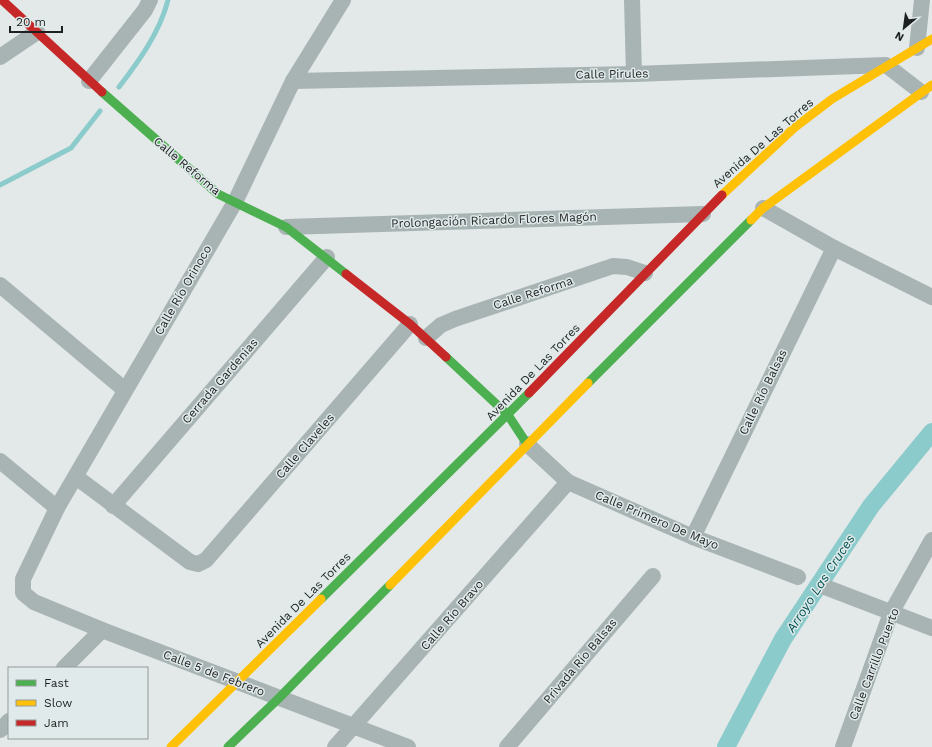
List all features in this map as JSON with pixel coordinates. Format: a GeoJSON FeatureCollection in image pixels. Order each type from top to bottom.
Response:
{"type":"FeatureCollection","features":[{"type":"Feature","properties":{"kind":"main road","name":"Calle Reforma"},"geometry":{"type":"LineString","coordinates":[[10,3],[37,32],[89,81],[209,188],[286,227],[327,257],[410,324],[508,415],[527,444]]}},
{"type":"Feature","properties":{"kind":"main road","name":"Avenida De Las Torres"},"geometry":{"type":"LineString","coordinates":[[170,747],[238,682],[508,415],[727,188],[794,128],[832,99],[932,39]]}},
{"type":"Feature","properties":{"kind":"main road"},"geometry":{"type":"LineString","coordinates":[[228,747],[279,698],[527,444],[763,208],[927,88]]}},
{"type":"Feature","properties":{"kind":"street"},"geometry":{"type":"LineString","coordinates":[[89,81],[145,10],[150,0]]}},
{"type":"Feature","properties":{"kind":"street","name":"Calle Río Orinoco"},"geometry":{"type":"LineString","coordinates":[[23,586],[57,508],[234,202],[293,81],[343,0]]}},
{"type":"Feature","properties":{"kind":"street"},"geometry":{"type":"LineString","coordinates":[[632,0],[634,74]]}},
{"type":"Feature","properties":{"kind":"street"},"geometry":{"type":"LineString","coordinates":[[917,48],[922,0]]}},
{"type":"Feature","properties":{"kind":"street"},"geometry":{"type":"LineString","coordinates":[[0,57],[37,32]]}},
{"type":"Feature","properties":{"kind":"street"},"geometry":{"type":"LineString","coordinates":[[886,66],[927,88]]}},
{"type":"Feature","properties":{"kind":"street","name":"Calle Pirules"},"geometry":{"type":"LineString","coordinates":[[293,81],[634,74],[886,66]]}},
{"type":"Feature","properties":{"kind":"street"},"geometry":{"type":"LineString","coordinates":[[763,208],[834,248],[932,297]]}},
{"type":"Feature","properties":{"kind":"street","name":"Prolongación Ricardo Flores Magón"},"geometry":{"type":"LineString","coordinates":[[286,227],[703,214]]}},
{"type":"Feature","properties":{"kind":"street","name":"Calle Río Balsas"},"geometry":{"type":"LineString","coordinates":[[693,537],[834,248]]}},
{"type":"Feature","properties":{"kind":"street","name":"Cerrada Gardenias"},"geometry":{"type":"LineString","coordinates":[[114,506],[327,257]]}},
{"type":"Feature","properties":{"kind":"street","name":"Calle Reforma"},"geometry":{"type":"LineString","coordinates":[[426,338],[441,326],[455,319],[613,266],[627,267],[645,273]]}},
{"type":"Feature","properties":{"kind":"street"},"geometry":{"type":"LineString","coordinates":[[0,285],[125,390]]}},
{"type":"Feature","properties":{"kind":"street","name":"Calle Claveles"},"geometry":{"type":"LineString","coordinates":[[114,506],[190,562],[198,564],[206,560],[410,324]]}},
{"type":"Feature","properties":{"kind":"street","name":"Calle Primero De Mayo"},"geometry":{"type":"LineString","coordinates":[[527,444],[568,482],[693,537],[798,577]]}},
{"type":"Feature","properties":{"kind":"street"},"geometry":{"type":"LineString","coordinates":[[0,461],[57,508]]}},
{"type":"Feature","properties":{"kind":"street"},"geometry":{"type":"LineString","coordinates":[[76,477],[114,506]]}},
{"type":"Feature","properties":{"kind":"street","name":"Calle Río Bravo"},"geometry":{"type":"LineString","coordinates":[[335,747],[568,482]]}},
{"type":"Feature","properties":{"kind":"street","name":"Calle Carrillo Puerto"},"geometry":{"type":"LineString","coordinates":[[843,747],[891,613],[932,540]]}},
{"type":"Feature","properties":{"kind":"street","name":"Privada Río Balsas"},"geometry":{"type":"LineString","coordinates":[[507,747],[653,576]]}},
{"type":"Feature","properties":{"kind":"street","name":"Calle 5 de Febrero"},"geometry":{"type":"LineString","coordinates":[[23,586],[34,602],[102,630],[408,747]]}},
{"type":"Feature","properties":{"kind":"street"},"geometry":{"type":"LineString","coordinates":[[824,587],[932,628]]}},
{"type":"Feature","properties":{"kind":"street"},"geometry":{"type":"LineString","coordinates":[[65,667],[102,630]]}},
{"type":"Feature","properties":{"kind":"street"},"geometry":{"type":"LineString","coordinates":[[0,730],[8,722]]}},
{"type":"Feature","properties":{"kind":"waterway"},"geometry":{"type":"LineString","coordinates":[[119,87],[148,46],[160,23],[168,0]]}},
{"type":"Feature","properties":{"kind":"waterway"},"geometry":{"type":"LineString","coordinates":[[0,185],[71,148],[100,111]]}},
{"type":"Feature","properties":{"kind":"waterway","name":"Arroyo Las Cruces"},"geometry":{"type":"LineString","coordinates":[[726,747],[783,639],[871,506],[932,432]]}},
{"type":"Feature","properties":{"kind":"traffic: fast"},"geometry":{"type":"LineString","coordinates":[[102,92],[218,194],[286,227],[346,274]]}},
{"type":"Feature","properties":{"kind":"traffic: fast"},"geometry":{"type":"LineString","coordinates":[[588,383],[751,220]]}},
{"type":"Feature","properties":{"kind":"traffic: fast"},"geometry":{"type":"LineString","coordinates":[[446,357],[508,415],[527,444]]}},
{"type":"Feature","properties":{"kind":"traffic: fast"},"geometry":{"type":"LineString","coordinates":[[321,599],[529,393]]}},
{"type":"Feature","properties":{"kind":"traffic: fast"},"geometry":{"type":"LineString","coordinates":[[228,747],[279,698],[390,585]]}},
{"type":"Feature","properties":{"kind":"traffic: slow"},"geometry":{"type":"LineString","coordinates":[[722,195],[794,128],[832,99],[932,39]]}},
{"type":"Feature","properties":{"kind":"traffic: slow"},"geometry":{"type":"LineString","coordinates":[[751,220],[763,208],[932,85]]}},
{"type":"Feature","properties":{"kind":"traffic: slow"},"geometry":{"type":"LineString","coordinates":[[390,585],[588,383]]}},
{"type":"Feature","properties":{"kind":"traffic: slow"},"geometry":{"type":"LineString","coordinates":[[171,747],[321,599]]}},
{"type":"Feature","properties":{"kind":"traffic: jam"},"geometry":{"type":"LineString","coordinates":[[2,0],[102,92]]}},
{"type":"Feature","properties":{"kind":"traffic: jam"},"geometry":{"type":"LineString","coordinates":[[529,393],[722,195]]}},
{"type":"Feature","properties":{"kind":"traffic: jam"},"geometry":{"type":"LineString","coordinates":[[346,274],[410,324],[446,357]]}}]}
